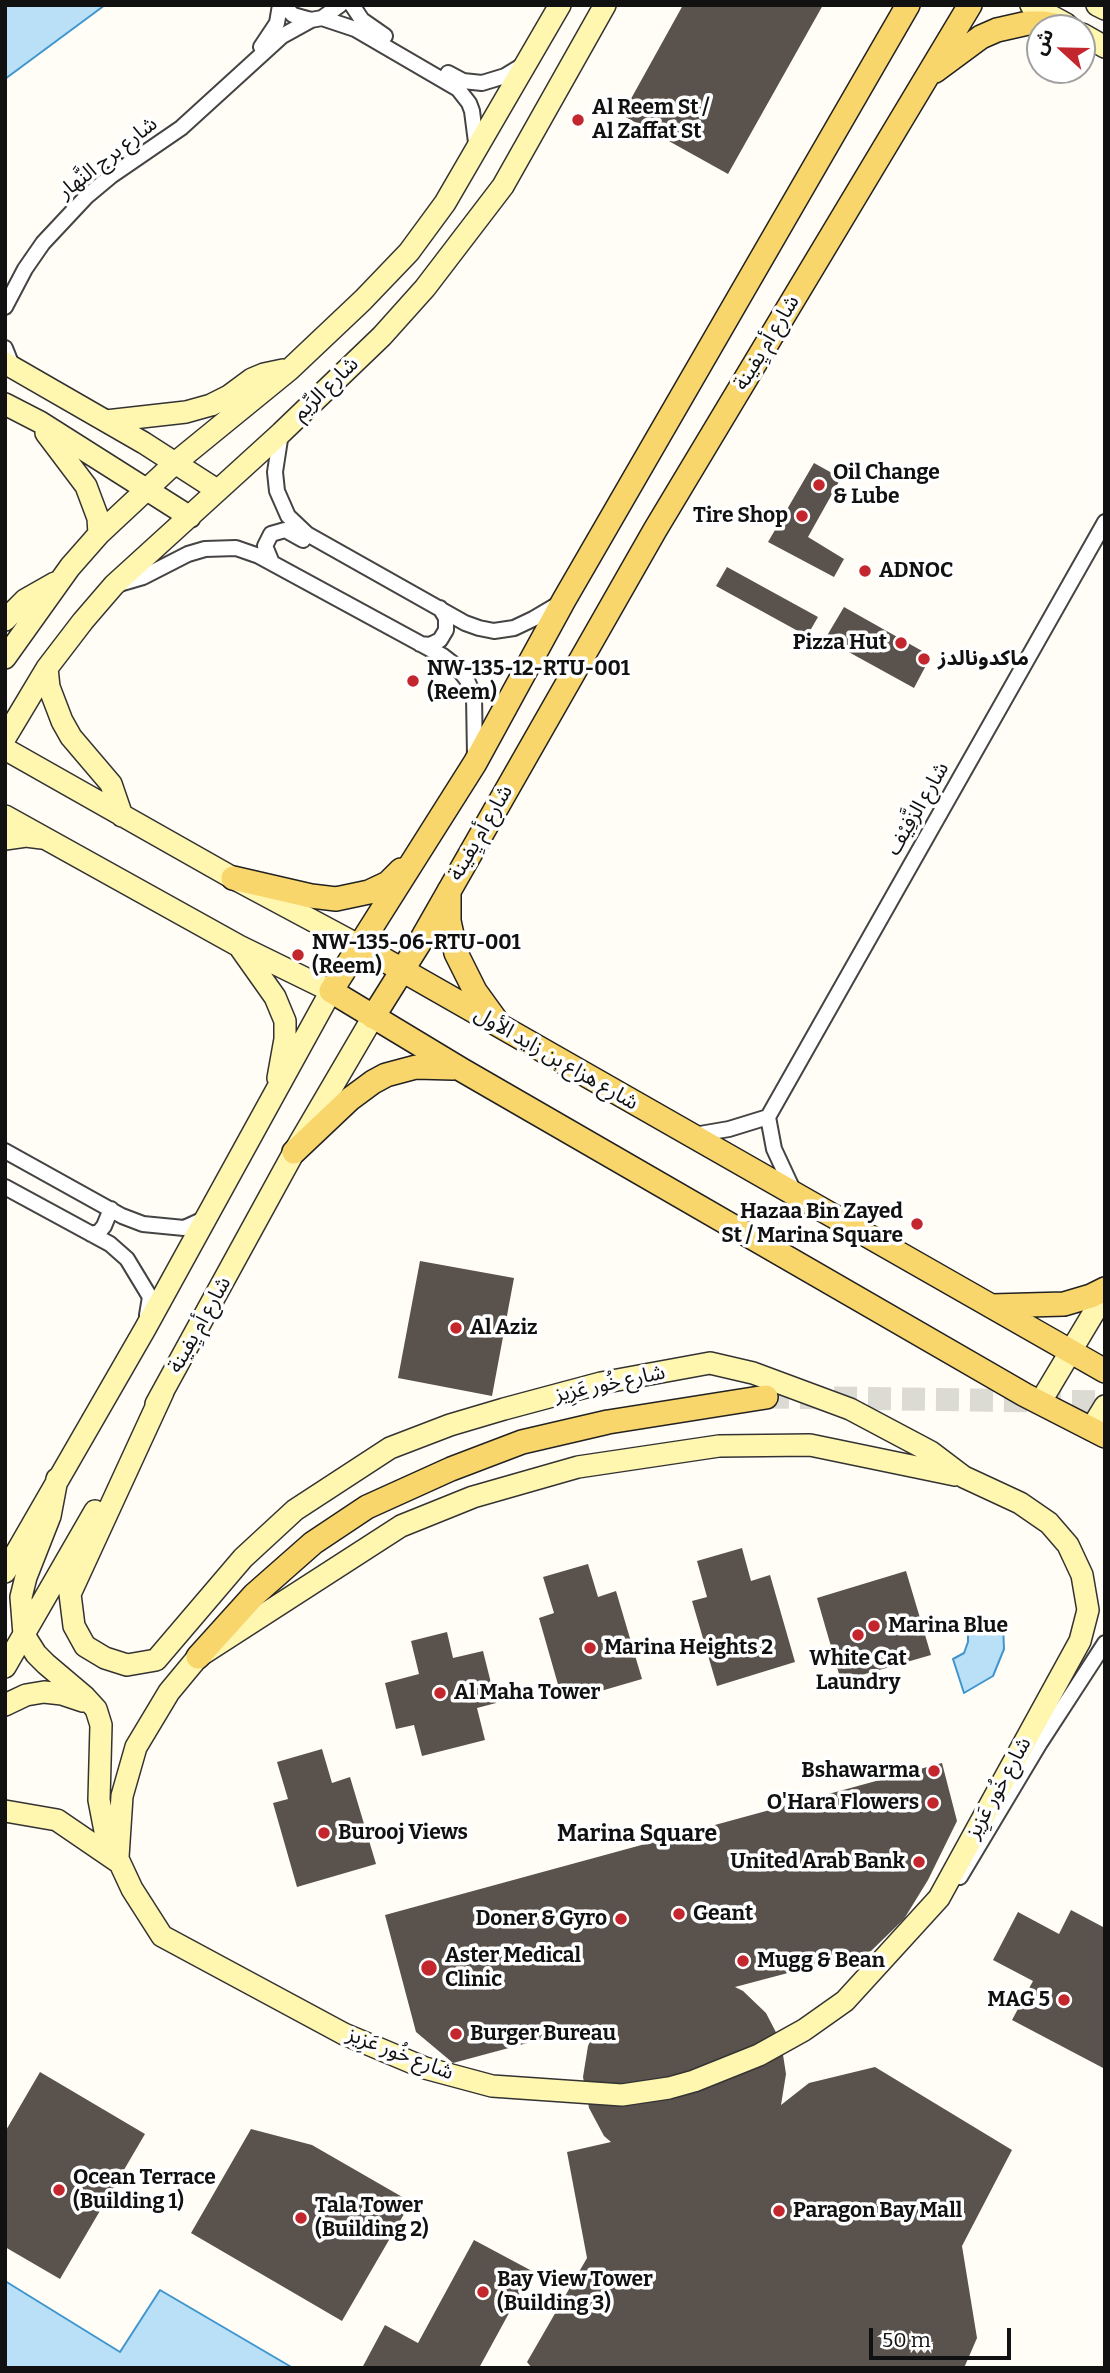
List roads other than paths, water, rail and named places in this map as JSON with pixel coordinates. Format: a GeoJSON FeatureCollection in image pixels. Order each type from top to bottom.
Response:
{"type":"FeatureCollection","features":[{"type":"Feature","properties":{"kind":"main road","name":"شارع الرِّيم"},"geometry":{"type":"LineString","coordinates":[[5,658],[61,580],[99,534],[175,463],[289,370],[409,252],[445,203],[560,5]]}},
{"type":"Feature","properties":{"kind":"main road","name":"شارع الرِّيم"},"geometry":{"type":"LineString","coordinates":[[5,738],[47,668],[114,585],[281,433],[382,336],[425,288],[503,186],[605,5]]}},
{"type":"Feature","properties":{"kind":"main road"},"geometry":{"type":"LineString","coordinates":[[879,55],[889,5]]}},
{"type":"Feature","properties":{"kind":"main road","name":"شارع أم يِفينة"},"geometry":{"type":"LineString","coordinates":[[5,1572],[145,1329],[331,991],[475,763],[564,600],[908,5]]}},
{"type":"Feature","properties":{"kind":"main road","name":"شارع أم يِفينة"},"geometry":{"type":"LineString","coordinates":[[5,1667],[163,1392],[294,1152],[403,971],[662,518],[970,5]]}},
{"type":"Feature","properties":{"kind":"main road"},"geometry":{"type":"LineString","coordinates":[[1031,5],[1047,14]]}},
{"type":"Feature","properties":{"kind":"main road"},"geometry":{"type":"LineString","coordinates":[[1097,5],[1105,9]]}},
{"type":"Feature","properties":{"kind":"main road"},"geometry":{"type":"LineString","coordinates":[[927,77],[981,37],[1026,23]]}},
{"type":"Feature","properties":{"kind":"main road"},"geometry":{"type":"LineString","coordinates":[[8,360],[217,490]]}},
{"type":"Feature","properties":{"kind":"main road"},"geometry":{"type":"LineString","coordinates":[[106,421],[186,412],[211,405],[264,374],[289,370]]}},
{"type":"Feature","properties":{"kind":"main road"},"geometry":{"type":"LineString","coordinates":[[5,404],[40,422],[190,516]]}},
{"type":"Feature","properties":{"kind":"main road"},"geometry":{"type":"LineString","coordinates":[[40,422],[86,486],[98,518],[99,534]]}},
{"type":"Feature","properties":{"kind":"main road"},"geometry":{"type":"LineString","coordinates":[[5,620],[25,600],[61,580]]}},
{"type":"Feature","properties":{"kind":"main road"},"geometry":{"type":"LineString","coordinates":[[47,668],[49,687],[62,721],[111,784],[122,816]]}},
{"type":"Feature","properties":{"kind":"main road","name":"شارع هزاع بن زايد الأول"},"geometry":{"type":"LineString","coordinates":[[5,750],[360,946],[1105,1371]]}},
{"type":"Feature","properties":{"kind":"main road"},"geometry":{"type":"LineString","coordinates":[[5,816],[239,946],[331,991],[462,1070],[1025,1395],[1098,1432],[1105,1406]]}},
{"type":"Feature","properties":{"kind":"main road"},"geometry":{"type":"LineString","coordinates":[[5,838],[26,836],[47,839]]}},
{"type":"Feature","properties":{"kind":"main road"},"geometry":{"type":"LineString","coordinates":[[233,878],[311,896],[348,898],[388,883],[419,853]]}},
{"type":"Feature","properties":{"kind":"main road"},"geometry":{"type":"LineString","coordinates":[[449,888],[449,921],[456,953],[475,990],[502,1028]]}},
{"type":"Feature","properties":{"kind":"main road"},"geometry":{"type":"LineString","coordinates":[[239,946],[275,997],[285,1021],[285,1039],[274,1098]]}},
{"type":"Feature","properties":{"kind":"main road"},"geometry":{"type":"LineString","coordinates":[[294,1152],[361,1089],[386,1075],[431,1066],[462,1070]]}},
{"type":"Feature","properties":{"kind":"main road"},"geometry":{"type":"LineString","coordinates":[[992,1306],[1064,1304],[1105,1289]]}},
{"type":"Feature","properties":{"kind":"main road"},"geometry":{"type":"LineString","coordinates":[[1041,1401],[1105,1294]]}},
{"type":"Feature","properties":{"kind":"main road","name":"شارع خُور عَزِيز"},"geometry":{"type":"LineString","coordinates":[[96,1709],[102,1725],[99,1780],[101,1816],[117,1861],[162,1936],[344,2034],[425,2068],[492,2086],[622,2095],[694,2081],[760,2055],[804,2030],[845,2001],[939,1898],[1080,1641],[1088,1610],[1082,1575],[1068,1545],[1049,1523],[1020,1503],[964,1477],[931,1452],[850,1409],[753,1373],[710,1363],[601,1383],[450,1425],[390,1448],[295,1510],[243,1558],[156,1660],[127,1665],[105,1658],[85,1646],[74,1626],[70,1594],[163,1392]]}},
{"type":"Feature","properties":{"kind":"main road"},"geometry":{"type":"LineString","coordinates":[[5,1811],[57,1821],[117,1861],[122,1796],[136,1748],[169,1692],[254,1595],[313,1543],[368,1507],[451,1469],[522,1442],[608,1422],[766,1398]]}},
{"type":"Feature","properties":{"kind":"main road"},"geometry":{"type":"LineString","coordinates":[[198,1657],[401,1526],[473,1497],[579,1467],[719,1446],[810,1445],[964,1477]]}},
{"type":"Feature","properties":{"kind":"main road"},"geometry":{"type":"LineString","coordinates":[[57,1479],[50,1516],[21,1597],[24,1635],[36,1654],[96,1709]]}},
{"type":"Feature","properties":{"kind":"main road"},"geometry":{"type":"LineString","coordinates":[[5,1704],[26,1695],[44,1692],[80,1699],[96,1709]]}},
{"type":"Feature","properties":{"kind":"street"},"geometry":{"type":"LineString","coordinates":[[282,5],[293,15],[355,29],[472,83],[491,81],[527,63]]}},
{"type":"Feature","properties":{"kind":"street","name":"شارع برج النَّهار"},"geometry":{"type":"LineString","coordinates":[[248,66],[273,32],[282,5]]}},
{"type":"Feature","properties":{"kind":"street","name":"شارع برج النَّهار"},"geometry":{"type":"LineString","coordinates":[[7,301],[43,243],[87,196],[111,176],[181,128],[291,29],[332,13],[340,5]]}},
{"type":"Feature","properties":{"kind":"street"},"geometry":{"type":"LineString","coordinates":[[352,5],[362,20],[464,95],[472,111],[477,150]]}},
{"type":"Feature","properties":{"kind":"street"},"geometry":{"type":"LineString","coordinates":[[281,433],[275,472],[277,491],[288,516],[307,534],[465,623],[494,631],[514,628],[564,600]]}},
{"type":"Feature","properties":{"kind":"street","name":"شارع الزَّفِيْف"},"geometry":{"type":"LineString","coordinates":[[768,1117],[1105,522]]}},
{"type":"Feature","properties":{"kind":"street"},"geometry":{"type":"LineString","coordinates":[[272,563],[265,546],[267,539],[277,530],[291,533],[332,556],[352,560]]}},
{"type":"Feature","properties":{"kind":"street"},"geometry":{"type":"LineString","coordinates":[[114,585],[144,577],[188,554],[205,550],[236,548],[272,563],[443,656],[456,666],[467,680],[474,696],[475,763]]}},
{"type":"Feature","properties":{"kind":"street"},"geometry":{"type":"LineString","coordinates":[[418,644],[430,645],[440,640],[446,630],[446,618],[440,608]]}},
{"type":"Feature","properties":{"kind":"street"},"geometry":{"type":"LineString","coordinates":[[690,1136],[729,1129],[768,1117],[775,1149],[795,1193]]}},
{"type":"Feature","properties":{"kind":"street"},"geometry":{"type":"LineString","coordinates":[[5,1151],[143,1224],[184,1228],[206,1218]]}},
{"type":"Feature","properties":{"kind":"street"},"geometry":{"type":"LineString","coordinates":[[5,1187],[110,1244],[127,1259],[150,1297],[145,1329]]}},
{"type":"Feature","properties":{"kind":"street"},"geometry":{"type":"LineString","coordinates":[[90,1234],[99,1232],[111,1209]]}},
{"type":"Feature","properties":{"kind":"street","name":"شارع خُور عَزِيز"},"geometry":{"type":"LineString","coordinates":[[939,1898],[968,1867],[1040,1743],[1105,1643]]}},
{"type":"Feature","properties":{"kind":"water"},"geometry":{"type":"Polygon","coordinates":[[[5,5],[105,5],[5,79],[5,5]]]}},
{"type":"Feature","properties":{"kind":"water"},"geometry":{"type":"Polygon","coordinates":[[[1003,1625],[1004,1649],[993,1676],[964,1693],[953,1659],[964,1653],[968,1634],[1003,1625]]]}},
{"type":"Feature","properties":{"kind":"water"},"geometry":{"type":"Polygon","coordinates":[[[5,2281],[120,2352],[160,2290],[293,2368],[5,2368],[5,2281]]]}},
{"type":"Feature","properties":{"kind":"tunnel"},"geometry":{"type":"LineString","coordinates":[[766,1397],[1105,1402]]}},
{"type":"Feature","properties":{"kind":"place","name":"Al Reem St / Al Zaffat St"},"geometry":{"type":"Point","coordinates":[578,120]}},
{"type":"Feature","properties":{"kind":"place","name":"Oil Change & Lube"},"geometry":{"type":"Point","coordinates":[819,485]}},
{"type":"Feature","properties":{"kind":"place","name":"Tire Shop"},"geometry":{"type":"Point","coordinates":[802,516]}},
{"type":"Feature","properties":{"kind":"place","name":"ADNOC"},"geometry":{"type":"Point","coordinates":[865,571]}},
{"type":"Feature","properties":{"kind":"place","name":"Pizza Hut"},"geometry":{"type":"Point","coordinates":[901,643]}},
{"type":"Feature","properties":{"kind":"place","name":"ماكدونالدز"},"geometry":{"type":"Point","coordinates":[924,659]}},
{"type":"Feature","properties":{"kind":"place","name":"NW-135-12-RTU-001 (Reem)"},"geometry":{"type":"Point","coordinates":[413,681]}},
{"type":"Feature","properties":{"kind":"place","name":"NW-135-06-RTU-001 (Reem)"},"geometry":{"type":"Point","coordinates":[298,955]}},
{"type":"Feature","properties":{"kind":"place","name":"Hazaa Bin Zayed St / Marina Square"},"geometry":{"type":"Point","coordinates":[917,1224]}},
{"type":"Feature","properties":{"kind":"place","name":"Al Aziz"},"geometry":{"type":"Point","coordinates":[456,1328]}},
{"type":"Feature","properties":{"kind":"place","name":"Marina Blue"},"geometry":{"type":"Point","coordinates":[874,1626]}},
{"type":"Feature","properties":{"kind":"place","name":"White Cat Laundry"},"geometry":{"type":"Point","coordinates":[858,1635]}},
{"type":"Feature","properties":{"kind":"place","name":"Marina Heights 2"},"geometry":{"type":"Point","coordinates":[590,1648]}},
{"type":"Feature","properties":{"kind":"place","name":"Al Maha Tower"},"geometry":{"type":"Point","coordinates":[440,1693]}},
{"type":"Feature","properties":{"kind":"place","name":"Bshawarma"},"geometry":{"type":"Point","coordinates":[934,1771]}},
{"type":"Feature","properties":{"kind":"place","name":"O'Hara Flowers"},"geometry":{"type":"Point","coordinates":[933,1803]}},
{"type":"Feature","properties":{"kind":"place","name":"Burooj Views"},"geometry":{"type":"Point","coordinates":[324,1833]}},
{"type":"Feature","properties":{"kind":"place","name":"United Arab Bank"},"geometry":{"type":"Point","coordinates":[919,1862]}},
{"type":"Feature","properties":{"kind":"place","name":"Geant"},"geometry":{"type":"Point","coordinates":[679,1914]}},
{"type":"Feature","properties":{"kind":"place","name":"Doner & Gyro"},"geometry":{"type":"Point","coordinates":[621,1919]}},
{"type":"Feature","properties":{"kind":"place","name":"Mugg & Bean"},"geometry":{"type":"Point","coordinates":[743,1961]}},
{"type":"Feature","properties":{"kind":"place","name":"Aster Medical Clinic"},"geometry":{"type":"Point","coordinates":[429,1968]}},
{"type":"Feature","properties":{"kind":"place","name":"MAG 5"},"geometry":{"type":"Point","coordinates":[1064,2000]}},
{"type":"Feature","properties":{"kind":"place","name":"Burger Bureau"},"geometry":{"type":"Point","coordinates":[456,2034]}},
{"type":"Feature","properties":{"kind":"place","name":"Ocean Terrace (Building 1)"},"geometry":{"type":"Point","coordinates":[59,2190]}},
{"type":"Feature","properties":{"kind":"place","name":"Paragon Bay Mall"},"geometry":{"type":"Point","coordinates":[779,2211]}},
{"type":"Feature","properties":{"kind":"place","name":"Tala Tower (Building 2)"},"geometry":{"type":"Point","coordinates":[301,2218]}},
{"type":"Feature","properties":{"kind":"place","name":"Bay View Tower (Building 3)"},"geometry":{"type":"Point","coordinates":[483,2292]}},
{"type":"Feature","properties":{"kind":"district","name":"Marina Square"},"geometry":{"type":"Point","coordinates":[637,1835]}}]}
